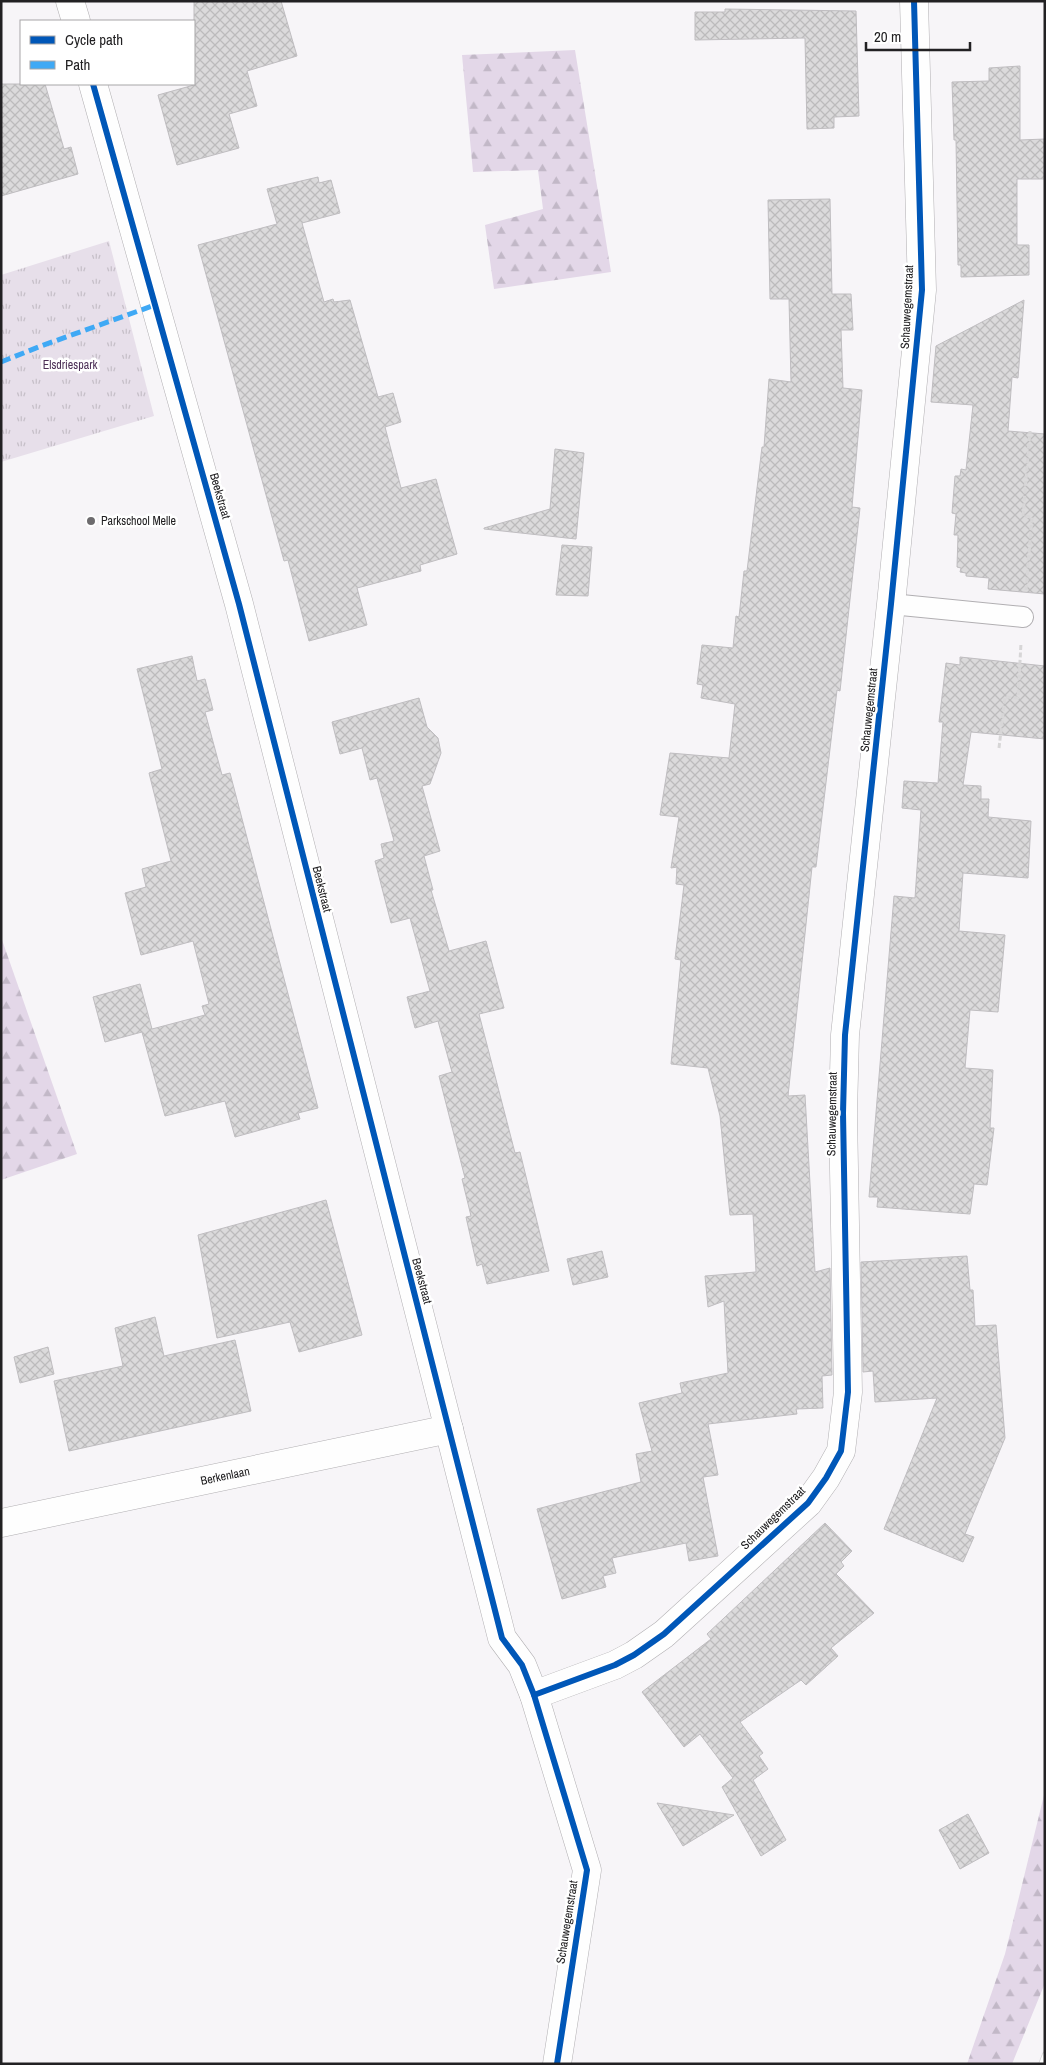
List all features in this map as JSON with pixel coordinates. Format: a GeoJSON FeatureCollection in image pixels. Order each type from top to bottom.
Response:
{"type":"FeatureCollection","features":[{"type":"Feature","properties":{"kind":"street"},"geometry":{"type":"LineString","coordinates":[[70,1],[76,20]]}},
{"type":"Feature","properties":{"kind":"street","name":"Schauwegemstraat"},"geometry":{"type":"LineString","coordinates":[[556,2064],[587,1870],[534,1695],[615,1665],[634,1655],[664,1634],[808,1503],[826,1478],[841,1451],[848,1392],[843,1123],[845,1035],[922,290],[914,1]]}},
{"type":"Feature","properties":{"kind":"street","name":"Beekstraat"},"geometry":{"type":"LineString","coordinates":[[93,85],[239,604],[502,1638],[522,1665],[534,1695]]}},
{"type":"Feature","properties":{"kind":"street","name":"Berkenlaan"},"geometry":{"type":"LineString","coordinates":[[1,1523],[449,1429]]}},
{"type":"Feature","properties":{"kind":"lane"},"geometry":{"type":"LineString","coordinates":[[891,604],[1023,617]]}},
{"type":"Feature","properties":{"kind":"green space"},"geometry":{"type":"Polygon","coordinates":[[[575,50],[611,272],[494,289],[485,225],[543,209],[538,170],[473,172],[462,55],[575,50]]]}},
{"type":"Feature","properties":{"kind":"green space","name":"Elsdriespark"},"geometry":{"type":"Polygon","coordinates":[[[109,241],[154,416],[1,462],[1,275],[109,241]]]}},
{"type":"Feature","properties":{"kind":"green space"},"geometry":{"type":"Polygon","coordinates":[[[1,937],[77,1154],[1,1180],[1,937]]]}},
{"type":"Feature","properties":{"kind":"green space"},"geometry":{"type":"Polygon","coordinates":[[[1045,1791],[1045,1983],[1012,2064],[967,2064],[1005,1954],[1045,1791]]]}},
{"type":"Feature","properties":{"kind":"building"},"geometry":{"type":"Polygon","coordinates":[[[194,1],[281,1],[297,56],[247,71],[257,106],[229,114],[239,148],[177,165],[158,95],[195,85],[194,1]]]}},
{"type":"Feature","properties":{"kind":"building"},"geometry":{"type":"Polygon","coordinates":[[[725,9],[856,11],[859,116],[834,117],[834,128],[807,129],[805,38],[695,40],[695,12],[725,12],[725,9]]]}},
{"type":"Feature","properties":{"kind":"building"},"geometry":{"type":"Polygon","coordinates":[[[1020,66],[1020,140],[1045,139],[1045,179],[1017,179],[1017,245],[1029,245],[1029,275],[961,277],[961,265],[958,265],[956,140],[954,140],[952,82],[989,81],[989,68],[1020,66]]]}},
{"type":"Feature","properties":{"kind":"building"},"geometry":{"type":"Polygon","coordinates":[[[1,84],[45,85],[64,149],[71,147],[78,174],[1,196],[1,84]]]}},
{"type":"Feature","properties":{"kind":"building"},"geometry":{"type":"Polygon","coordinates":[[[318,177],[319,183],[331,180],[340,213],[302,223],[324,302],[333,299],[334,302],[350,300],[378,397],[393,393],[401,422],[385,427],[401,488],[436,479],[457,554],[420,565],[421,571],[357,588],[367,625],[309,641],[288,560],[284,561],[198,245],[277,224],[267,189],[318,177]]]}},
{"type":"Feature","properties":{"kind":"building"},"geometry":{"type":"Polygon","coordinates":[[[830,199],[832,294],[851,294],[853,330],[841,330],[843,388],[862,390],[852,507],[860,508],[840,691],[837,690],[816,867],[812,867],[788,1096],[805,1095],[815,1272],[830,1268],[832,1375],[822,1376],[823,1408],[796,1409],[797,1414],[708,1424],[718,1475],[703,1477],[718,1556],[689,1561],[686,1543],[612,1558],[616,1573],[603,1576],[606,1587],[562,1599],[537,1509],[641,1482],[636,1454],[652,1451],[639,1403],[682,1393],[680,1383],[728,1373],[724,1301],[708,1307],[705,1276],[756,1272],[753,1214],[730,1215],[720,1116],[708,1068],[671,1064],[681,960],[675,959],[684,885],[676,884],[677,867],[671,868],[679,817],[660,815],[670,753],[729,758],[735,704],[701,698],[703,685],[697,684],[702,645],[733,648],[736,616],[739,617],[744,571],[747,571],[762,447],[764,447],[769,379],[791,382],[789,299],[770,299],[768,200],[830,199]]]}},
{"type":"Feature","properties":{"kind":"building"},"geometry":{"type":"Polygon","coordinates":[[[1024,300],[1018,378],[1012,377],[1008,431],[1045,434],[1045,594],[988,589],[989,578],[966,576],[966,573],[960,572],[961,568],[957,567],[958,535],[954,535],[956,514],[952,513],[955,476],[960,476],[961,469],[966,470],[973,405],[931,402],[936,346],[1024,300]]]}},
{"type":"Feature","properties":{"kind":"building"},"geometry":{"type":"Polygon","coordinates":[[[555,449],[584,453],[576,539],[484,529],[550,509],[555,449]]]}},
{"type":"Feature","properties":{"kind":"building"},"geometry":{"type":"Polygon","coordinates":[[[562,545],[592,547],[588,596],[556,595],[562,545]]]}},
{"type":"Feature","properties":{"kind":"building"},"geometry":{"type":"Polygon","coordinates":[[[192,656],[197,681],[205,679],[213,710],[205,712],[222,775],[230,773],[318,1108],[298,1113],[300,1119],[235,1137],[225,1101],[165,1116],[142,1032],[105,1042],[93,997],[140,984],[152,1029],[205,1015],[202,1006],[209,1004],[193,941],[141,955],[125,893],[146,887],[142,869],[171,861],[149,773],[162,769],[137,669],[192,656]]]}},
{"type":"Feature","properties":{"kind":"building"},"geometry":{"type":"Polygon","coordinates":[[[960,657],[1045,666],[1045,739],[971,732],[963,785],[981,786],[981,799],[989,799],[988,817],[1031,821],[1028,878],[963,873],[959,931],[1005,935],[998,1012],[970,1010],[965,1068],[993,1070],[990,1128],[994,1128],[987,1185],[974,1184],[970,1214],[877,1207],[878,1197],[869,1197],[894,896],[915,898],[921,810],[902,808],[904,781],[938,783],[943,722],[939,722],[946,663],[960,665],[960,657]]]}},
{"type":"Feature","properties":{"kind":"building"},"geometry":{"type":"Polygon","coordinates":[[[419,698],[427,727],[438,738],[441,753],[430,784],[422,786],[440,851],[424,856],[433,890],[431,890],[449,951],[486,941],[504,1008],[479,1014],[515,1153],[520,1152],[549,1271],[487,1284],[482,1264],[477,1266],[466,1217],[471,1216],[462,1179],[465,1178],[439,1076],[452,1072],[438,1021],[415,1028],[407,997],[430,991],[410,918],[391,923],[375,861],[384,858],[381,844],[394,841],[377,778],[370,780],[362,748],[340,754],[332,722],[419,698]]]}},
{"type":"Feature","properties":{"kind":"building"},"geometry":{"type":"Polygon","coordinates":[[[326,1200],[362,1335],[299,1352],[290,1322],[217,1338],[198,1235],[326,1200]]]}},
{"type":"Feature","properties":{"kind":"building"},"geometry":{"type":"Polygon","coordinates":[[[602,1251],[608,1277],[573,1285],[567,1259],[602,1251]]]}},
{"type":"Feature","properties":{"kind":"building"},"geometry":{"type":"Polygon","coordinates":[[[967,1256],[970,1290],[973,1290],[975,1326],[996,1325],[1005,1438],[965,1534],[974,1537],[963,1562],[884,1529],[937,1398],[875,1402],[873,1371],[863,1372],[861,1262],[967,1256]]]}},
{"type":"Feature","properties":{"kind":"building"},"geometry":{"type":"Polygon","coordinates":[[[155,1317],[164,1356],[235,1340],[251,1411],[69,1451],[54,1381],[123,1366],[115,1328],[155,1317]]]}},
{"type":"Feature","properties":{"kind":"building"},"geometry":{"type":"Polygon","coordinates":[[[48,1347],[54,1374],[20,1383],[14,1357],[48,1347]]]}},
{"type":"Feature","properties":{"kind":"building"},"geometry":{"type":"Polygon","coordinates":[[[825,1523],[852,1551],[841,1562],[844,1566],[836,1574],[874,1613],[831,1648],[838,1656],[806,1685],[801,1680],[740,1722],[763,1753],[759,1756],[768,1769],[753,1780],[786,1840],[761,1856],[722,1787],[733,1778],[700,1734],[684,1747],[642,1692],[711,1639],[707,1634],[825,1523]]]}},
{"type":"Feature","properties":{"kind":"building"},"geometry":{"type":"Polygon","coordinates":[[[657,1803],[734,1815],[683,1846],[657,1803]]]}},
{"type":"Feature","properties":{"kind":"building"},"geometry":{"type":"Polygon","coordinates":[[[968,1814],[989,1853],[960,1869],[939,1830],[968,1814]]]}},
{"type":"Feature","properties":{"kind":"railway"},"geometry":{"type":"LineString","coordinates":[[1041,2064],[1045,2054]]}},
{"type":"Feature","properties":{"kind":"marked path"},"geometry":{"type":"LineString","coordinates":[[1,362],[155,305]]}},
{"type":"Feature","properties":{"kind":"cycle path"},"geometry":{"type":"LineString","coordinates":[[534,1695],[615,1665],[634,1655],[664,1634],[808,1503],[826,1478],[841,1451],[848,1392],[843,1113],[845,1035],[922,290],[914,1]]}},
{"type":"Feature","properties":{"kind":"cycle path"},"geometry":{"type":"LineString","coordinates":[[93,85],[239,604],[502,1638],[522,1665],[534,1695],[587,1870],[557,2064]]}},
{"type":"Feature","properties":{"kind":"place","name":"Parkschool Melle"},"geometry":{"type":"Point","coordinates":[91,521]}}]}
